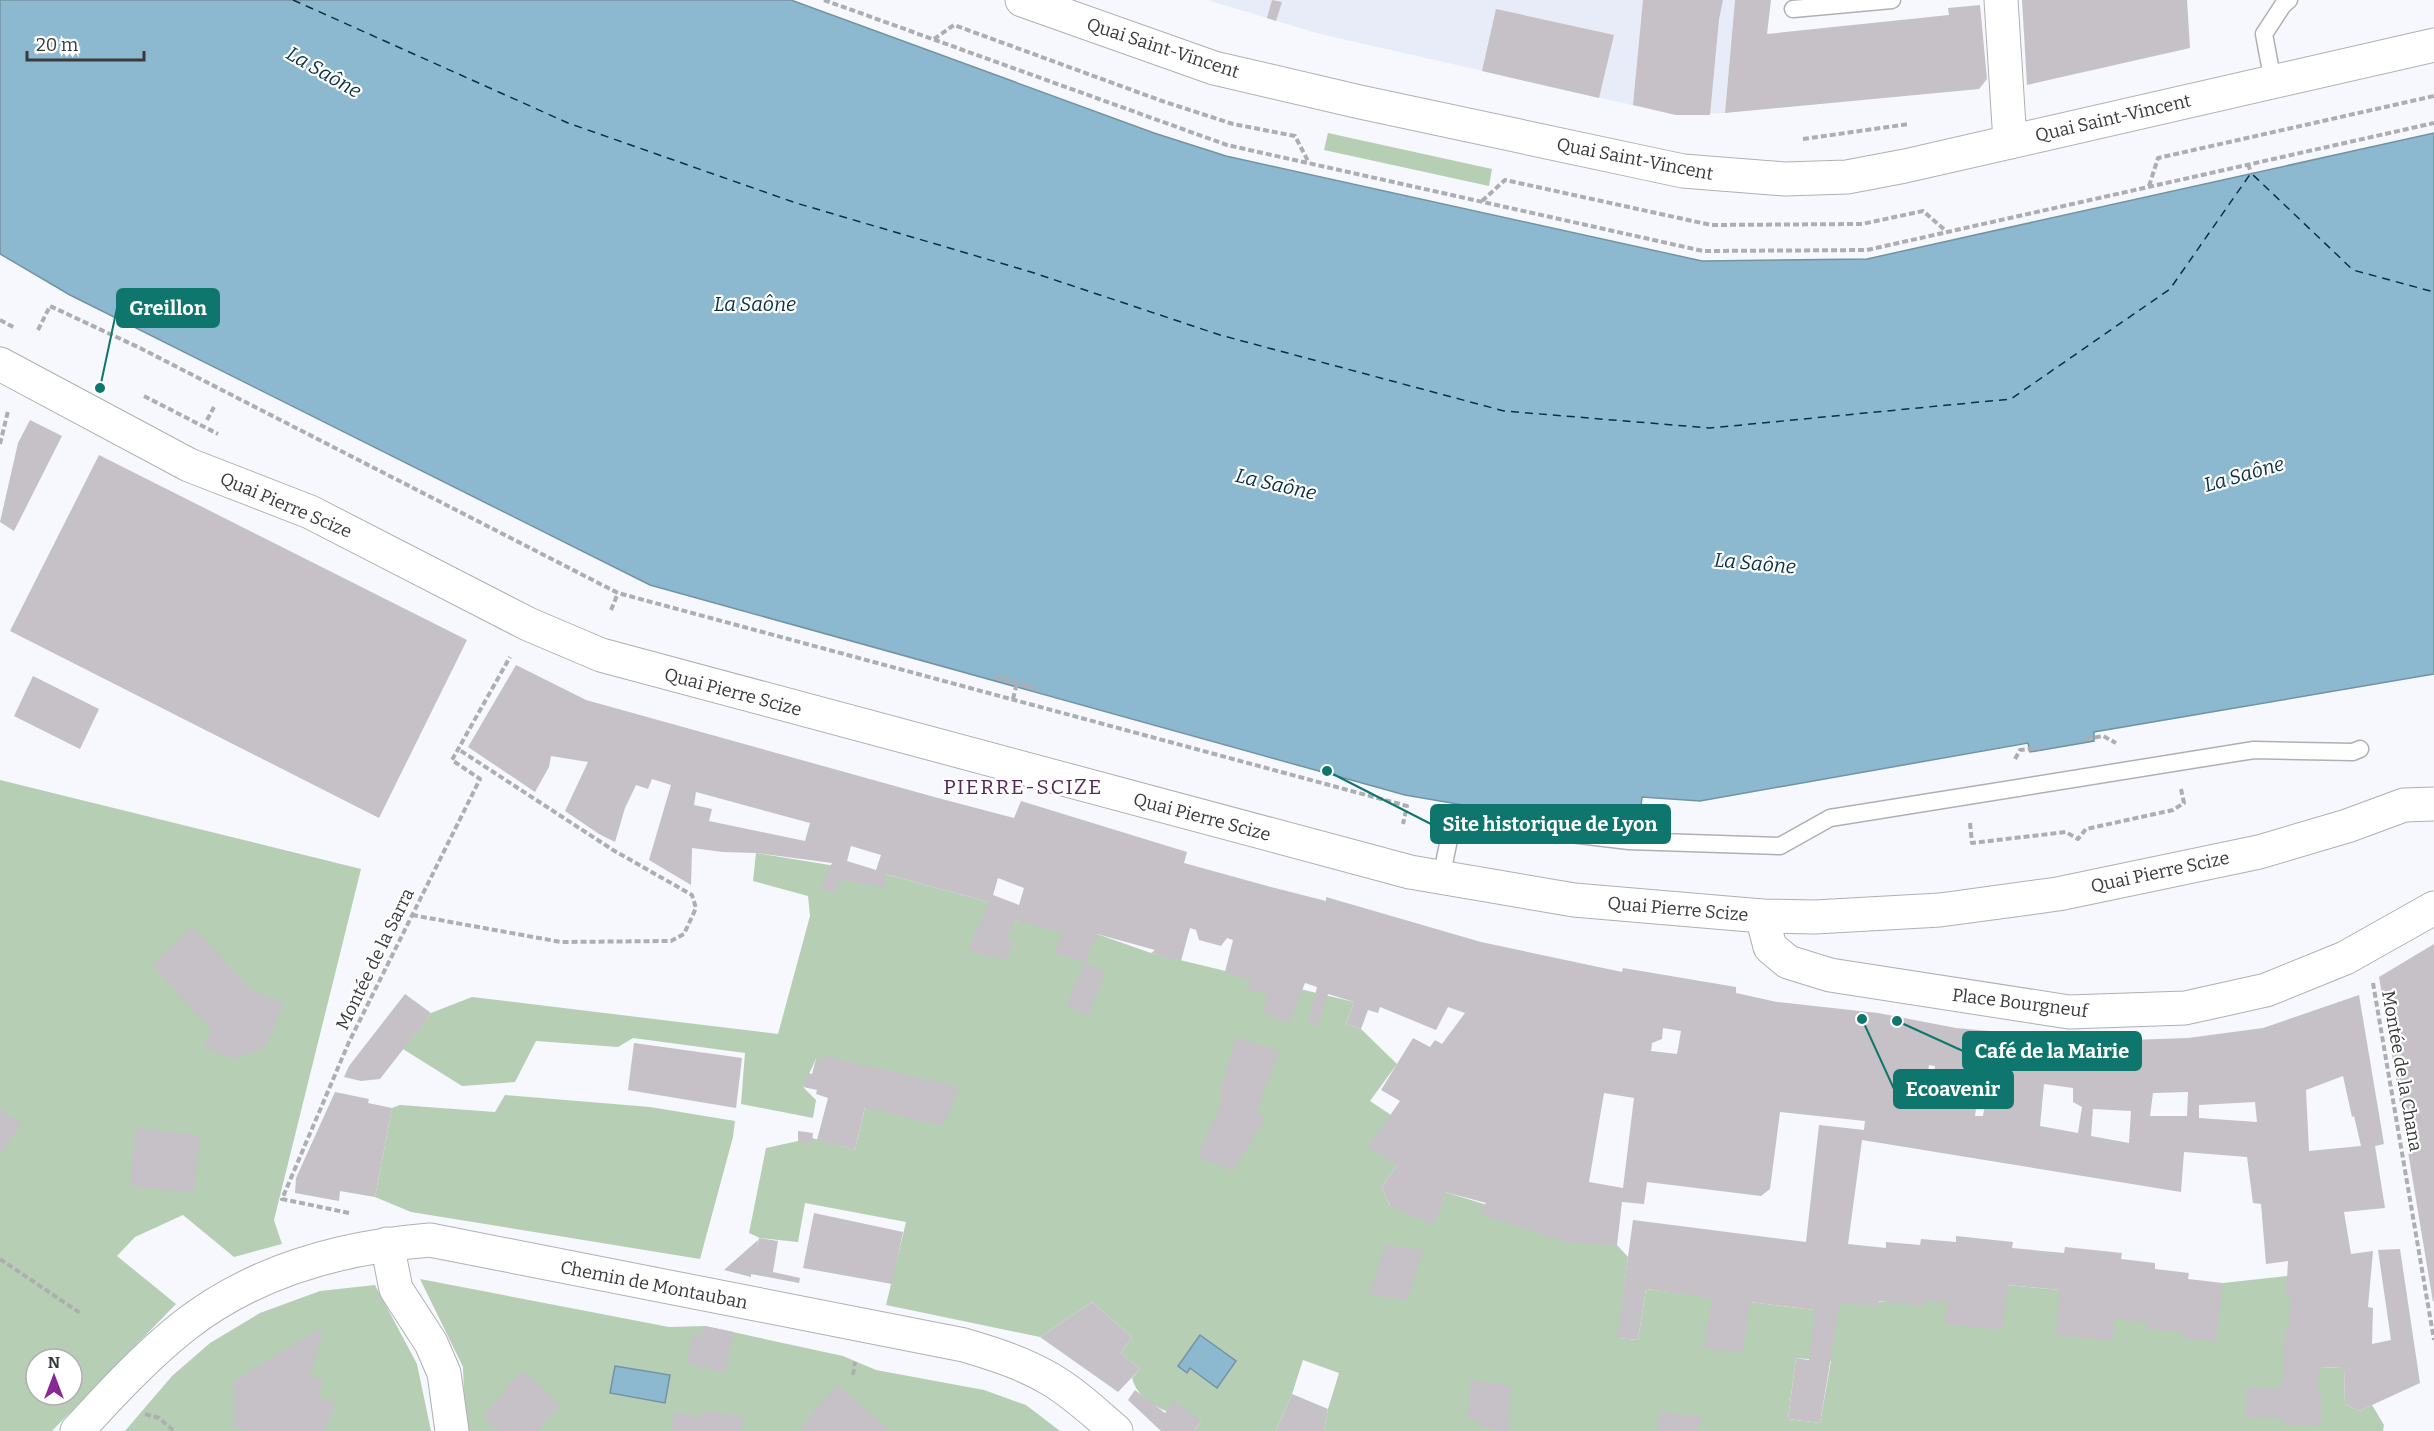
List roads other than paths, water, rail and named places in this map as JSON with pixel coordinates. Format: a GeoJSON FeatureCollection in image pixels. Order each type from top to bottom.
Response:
{"type":"FeatureCollection","features":[{"type":"Feature","properties":{"kind":"main road","name":"Quai Saint-Vincent"},"geometry":{"type":"LineString","coordinates":[[1022,0],[1214,68],[1360,102],[1683,171],[1785,179],[1847,177],[2434,45]]}},
{"type":"Feature","properties":{"kind":"main road"},"geometry":{"type":"LineString","coordinates":[[2001,0],[2010,142]]}},
{"type":"Feature","properties":{"kind":"main road","name":"Quai Pierre Scize"},"geometry":{"type":"LineString","coordinates":[[0,364],[16,375],[189,465],[310,512],[528,624],[601,655],[1387,866],[1441,878],[1574,900],[1762,916],[1815,917],[1941,910],[2058,894],[2259,852],[2347,826],[2404,805],[2434,804]]}},
{"type":"Feature","properties":{"kind":"main road","name":"Place Bourgneuf"},"geometry":{"type":"LineString","coordinates":[[1762,916],[1770,947],[1788,963],[1830,975],[2069,1012],[2107,1012],[2185,1008],[2266,990],[2345,958],[2434,908]]}},
{"type":"Feature","properties":{"kind":"main road","name":"Chemin de Montauban"},"geometry":{"type":"LineString","coordinates":[[77,1431],[114,1390],[185,1326],[226,1299],[272,1275],[311,1261],[387,1244],[430,1240],[964,1345],[1022,1364],[1052,1380],[1116,1431]]}},
{"type":"Feature","properties":{"kind":"main road"},"geometry":{"type":"LineString","coordinates":[[387,1244],[396,1289],[431,1343],[444,1373],[452,1431]]}},
{"type":"Feature","properties":{"kind":"lane"},"geometry":{"type":"LineString","coordinates":[[1793,9],[1892,0]]}},
{"type":"Feature","properties":{"kind":"lane"},"geometry":{"type":"LineString","coordinates":[[2273,82],[2264,34],[2283,5],[2289,0]]}},
{"type":"Feature","properties":{"kind":"lane"},"geometry":{"type":"LineString","coordinates":[[1441,878],[1452,825],[1479,823],[1629,840],[1780,846],[1830,818],[1841,816],[2254,750],[2353,752],[2360,749]]}},
{"type":"Feature","properties":{"kind":"water","name":"La Saône"},"geometry":{"type":"Polygon","coordinates":[[[0,0],[791,0],[1154,133],[1226,156],[1702,261],[1867,259],[2434,133],[2434,674],[2094,732],[2094,741],[2030,752],[2028,743],[1700,801],[1642,797],[1639,825],[1510,813],[1405,795],[650,585],[70,295],[0,254],[0,0]]]}},
{"type":"Feature","properties":{"kind":"water"},"geometry":{"type":"Polygon","coordinates":[[[1200,1335],[1236,1361],[1217,1388],[1190,1368],[1187,1373],[1178,1366],[1200,1335]]]}},
{"type":"Feature","properties":{"kind":"water"},"geometry":{"type":"Polygon","coordinates":[[[615,1366],[670,1375],[665,1403],[610,1393],[615,1366]]]}},
{"type":"Feature","properties":{"kind":"place","name":"Greillon"},"geometry":{"type":"Point","coordinates":[100,388]}},
{"type":"Feature","properties":{"kind":"place","name":"Site historique de Lyon"},"geometry":{"type":"Point","coordinates":[1327,771]}},
{"type":"Feature","properties":{"kind":"place","name":"Ecoavenir"},"geometry":{"type":"Point","coordinates":[1862,1019]}},
{"type":"Feature","properties":{"kind":"place","name":"Café de la Mairie"},"geometry":{"type":"Point","coordinates":[1897,1021]}},
{"type":"Feature","properties":{"kind":"district","name":"PIERRE-SCIZE"},"geometry":{"type":"Point","coordinates":[1023,787]}}]}
